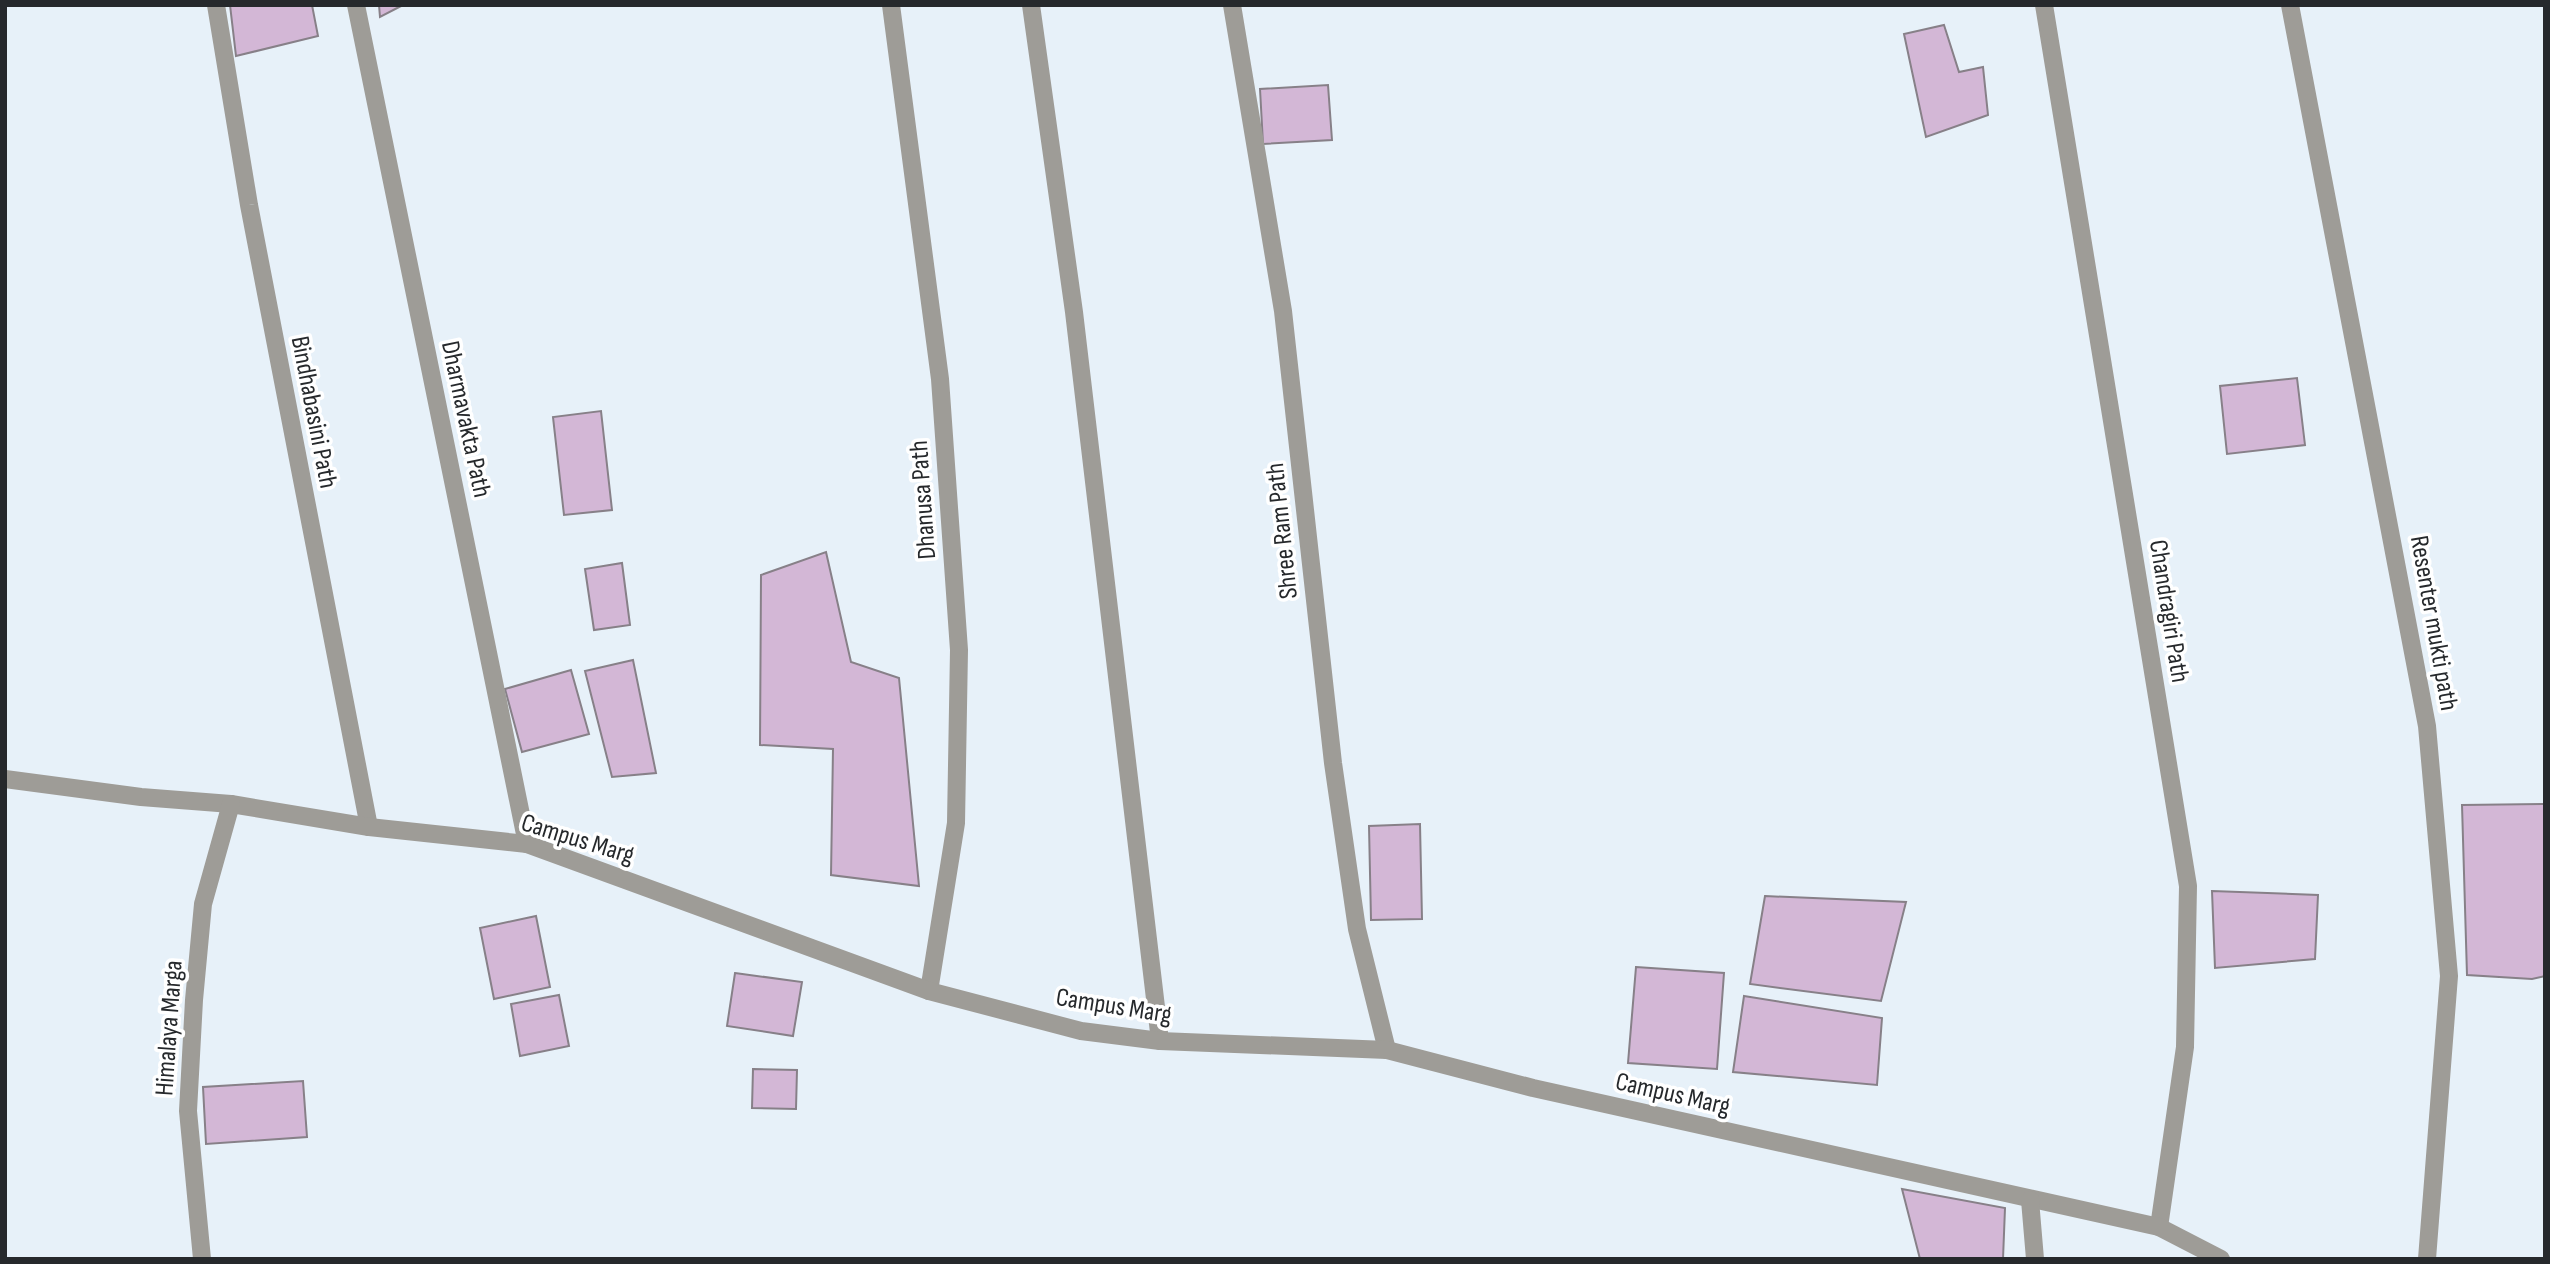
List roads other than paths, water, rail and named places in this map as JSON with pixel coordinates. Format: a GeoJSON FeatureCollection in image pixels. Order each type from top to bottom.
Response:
{"type":"FeatureCollection","features":[{"type":"Feature","properties":{"kind":"street","name":"Bindhabasini Path"},"geometry":{"type":"LineString","coordinates":[[216,5],[249,205],[369,827]]}},
{"type":"Feature","properties":{"kind":"street","name":"Dharmavakta Path"},"geometry":{"type":"LineString","coordinates":[[356,5],[527,844]]}},
{"type":"Feature","properties":{"kind":"street","name":"Dhanusa Path"},"geometry":{"type":"LineString","coordinates":[[891,5],[940,379],[959,650],[956,823],[929,991]]}},
{"type":"Feature","properties":{"kind":"street"},"geometry":{"type":"LineString","coordinates":[[1031,5],[1074,312],[1160,1041]]}},
{"type":"Feature","properties":{"kind":"street","name":"Shree Ram Path"},"geometry":{"type":"LineString","coordinates":[[1232,5],[1283,311],[1334,763],[1357,929],[1387,1050]]}},
{"type":"Feature","properties":{"kind":"street","name":"Chandragiri Path"},"geometry":{"type":"LineString","coordinates":[[2044,5],[2188,886],[2185,1047],[2158,1227]]}},
{"type":"Feature","properties":{"kind":"street","name":"Resenter mukti path"},"geometry":{"type":"LineString","coordinates":[[2290,5],[2427,726],[2449,976],[2427,1259]]}},
{"type":"Feature","properties":{"kind":"street","name":"Campus Marg"},"geometry":{"type":"LineString","coordinates":[[5,779],[141,797],[231,804],[369,827],[527,844],[929,991],[1081,1031],[1160,1041],[1387,1050],[1533,1088],[2158,1227],[2221,1259]]}},
{"type":"Feature","properties":{"kind":"street","name":"Himalaya Marga"},"geometry":{"type":"LineString","coordinates":[[202,1259],[188,1111],[194,1000],[203,904],[231,804]]}},
{"type":"Feature","properties":{"kind":"street"},"geometry":{"type":"LineString","coordinates":[[2030,1200],[2035,1259]]}}]}
